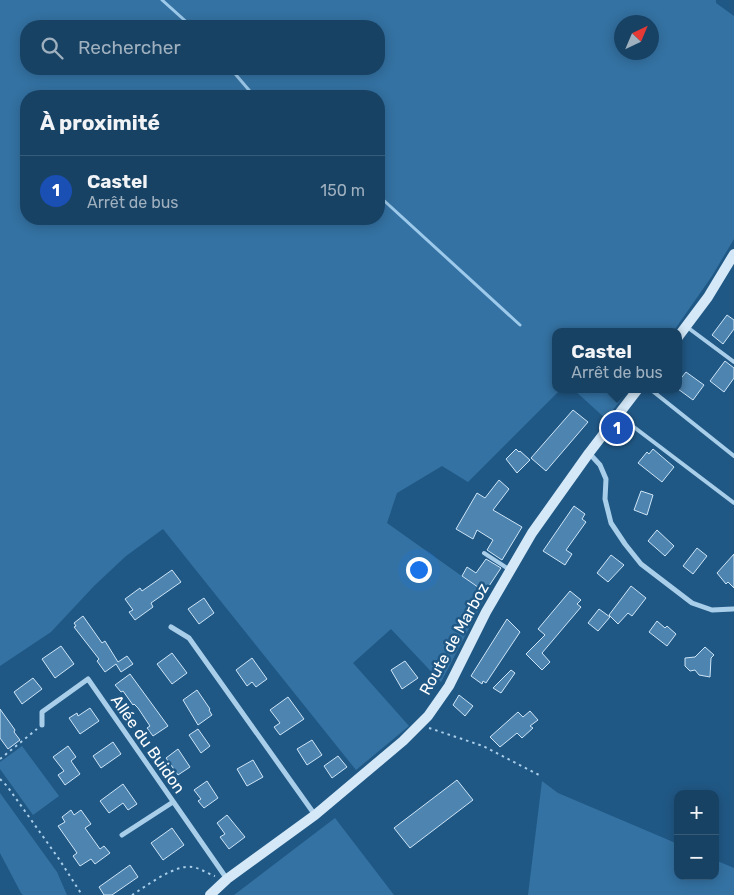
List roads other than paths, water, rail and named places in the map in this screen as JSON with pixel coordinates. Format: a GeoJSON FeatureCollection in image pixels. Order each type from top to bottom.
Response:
{"type":"FeatureCollection","features":[{"type":"Feature","properties":{"kind":"main road"},"geometry":{"type":"LineString","coordinates":[[682,332],[708,297],[734,255]]}},
{"type":"Feature","properties":{"kind":"main road","name":"Route de Marboz"},"geometry":{"type":"LineString","coordinates":[[201,895],[225,876],[315,815],[403,742],[420,725],[449,686],[510,570],[532,533],[635,393]]}},
{"type":"Feature","properties":{"kind":"main road","name":"Route de Marboz"},"geometry":{"type":"LineString","coordinates":[[210,895],[225,876]]}},
{"type":"Feature","properties":{"kind":"street"},"geometry":{"type":"LineString","coordinates":[[590,453],[600,464],[606,479],[605,499],[611,523],[641,564],[692,602],[712,610],[733,609]]}},
{"type":"Feature","properties":{"kind":"street"},"geometry":{"type":"LineString","coordinates":[[171,627],[189,638],[315,815]]}},
{"type":"Feature","properties":{"kind":"street","name":"Allée du Buidon"},"geometry":{"type":"LineString","coordinates":[[42,725],[42,712],[88,679],[225,876]]}},
{"type":"Feature","properties":{"kind":"street"},"geometry":{"type":"LineString","coordinates":[[122,835],[173,802]]}},
{"type":"Feature","properties":{"kind":"lane"},"geometry":{"type":"LineString","coordinates":[[687,326],[734,362]]}},
{"type":"Feature","properties":{"kind":"lane"},"geometry":{"type":"LineString","coordinates":[[655,393],[734,456]]}},
{"type":"Feature","properties":{"kind":"lane"},"geometry":{"type":"LineString","coordinates":[[618,415],[734,503]]}},
{"type":"Feature","properties":{"kind":"lane"},"geometry":{"type":"LineString","coordinates":[[484,553],[510,570]]}},
{"type":"Feature","properties":{"kind":"waterway"},"geometry":{"type":"LineString","coordinates":[[162,0],[184,20]]}},
{"type":"Feature","properties":{"kind":"waterway"},"geometry":{"type":"LineString","coordinates":[[236,75],[249,90]]}},
{"type":"Feature","properties":{"kind":"waterway"},"geometry":{"type":"LineString","coordinates":[[385,201],[520,325]]}},
{"type":"Feature","properties":{"kind":"place","name":"Castel"},"geometry":{"type":"Point","coordinates":[617,428]}}]}
